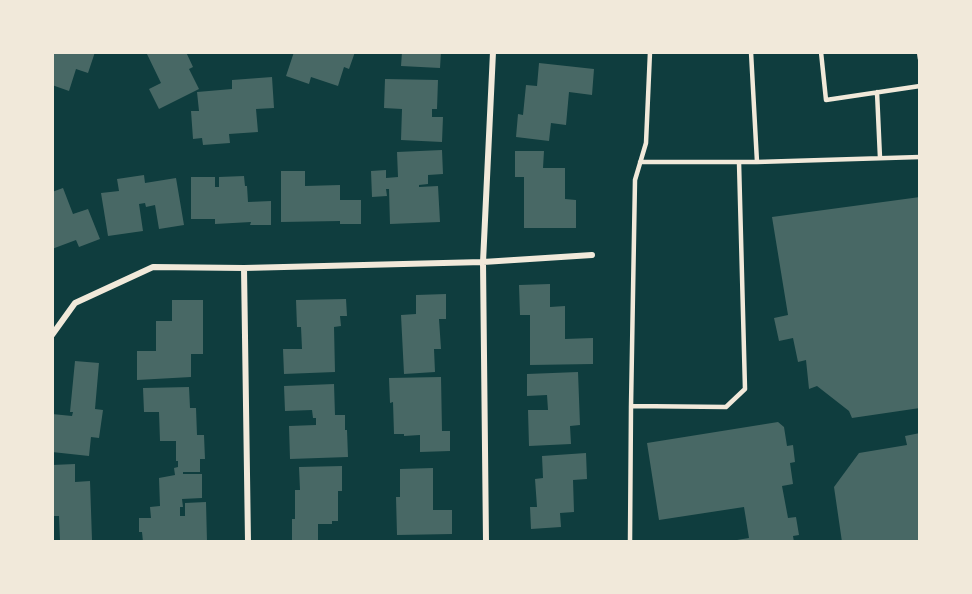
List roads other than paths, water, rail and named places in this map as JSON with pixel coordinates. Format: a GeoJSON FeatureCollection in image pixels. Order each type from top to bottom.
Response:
{"type":"FeatureCollection","features":[{"type":"Feature","properties":{"kind":"street"},"geometry":{"type":"LineString","coordinates":[[486,542],[483,262],[493,52]]}},
{"type":"Feature","properties":{"kind":"street"},"geometry":{"type":"LineString","coordinates":[[52,335],[75,303],[153,267],[244,268],[483,262],[592,255]]}},
{"type":"Feature","properties":{"kind":"street"},"geometry":{"type":"LineString","coordinates":[[244,268],[248,542]]}},
{"type":"Feature","properties":{"kind":"lane"},"geometry":{"type":"LineString","coordinates":[[630,542],[635,180],[646,143],[650,52]]}},
{"type":"Feature","properties":{"kind":"lane"},"geometry":{"type":"LineString","coordinates":[[751,52],[757,162]]}},
{"type":"Feature","properties":{"kind":"lane"},"geometry":{"type":"LineString","coordinates":[[821,52],[826,100],[920,86]]}},
{"type":"Feature","properties":{"kind":"lane"},"geometry":{"type":"LineString","coordinates":[[919,52],[920,59]]}},
{"type":"Feature","properties":{"kind":"lane"},"geometry":{"type":"LineString","coordinates":[[878,92],[880,158]]}},
{"type":"Feature","properties":{"kind":"lane"},"geometry":{"type":"LineString","coordinates":[[640,162],[757,162],[920,157]]}},
{"type":"Feature","properties":{"kind":"lane"},"geometry":{"type":"LineString","coordinates":[[631,406],[726,407],[745,389],[739,162]]}}]}
